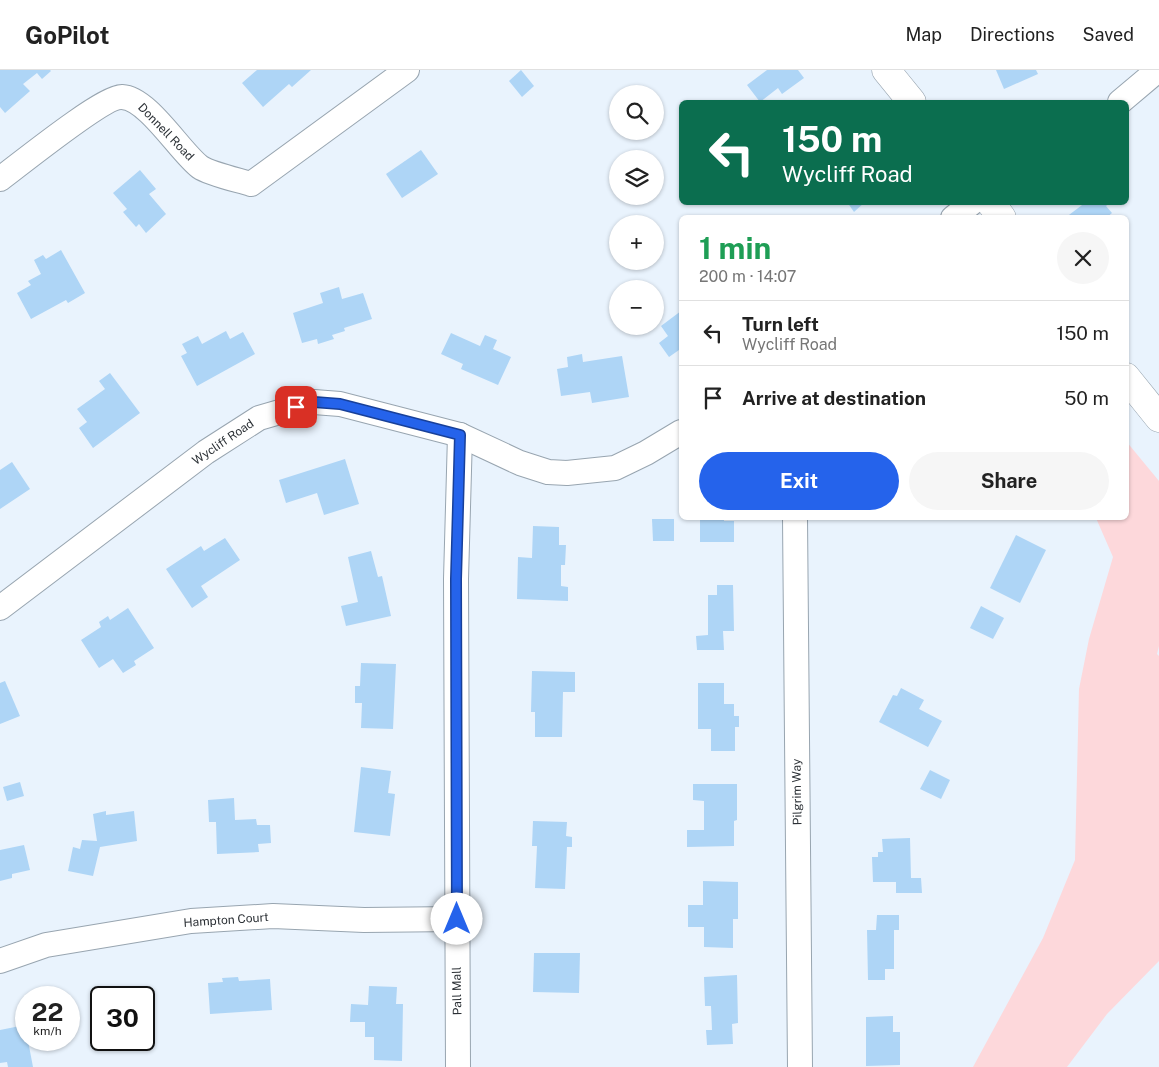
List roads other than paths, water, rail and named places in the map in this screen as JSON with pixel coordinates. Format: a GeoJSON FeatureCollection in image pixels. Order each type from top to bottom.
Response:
{"type":"FeatureCollection","features":[{"type":"Feature","properties":{"kind":"main road"},"geometry":{"type":"LineString","coordinates":[[886,70],[910,100]]}},
{"type":"Feature","properties":{"kind":"main road"},"geometry":{"type":"LineString","coordinates":[[1129,381],[1159,418]]}},
{"type":"Feature","properties":{"kind":"street","name":"Donnell Road"},"geometry":{"type":"LineString","coordinates":[[0,179],[90,112],[109,101],[122,97],[136,101],[165,128],[187,155],[202,168],[250,184],[407,70]]}},
{"type":"Feature","properties":{"kind":"street"},"geometry":{"type":"LineString","coordinates":[[1122,100],[1158,70]]}},
{"type":"Feature","properties":{"kind":"street"},"geometry":{"type":"LineString","coordinates":[[957,215],[969,205]]}},
{"type":"Feature","properties":{"kind":"street","name":"Wycliff Road"},"geometry":{"type":"LineString","coordinates":[[0,608],[206,452],[259,418],[314,402],[340,404],[460,435],[520,463],[548,472],[615,468],[646,453],[679,433]]}},
{"type":"Feature","properties":{"kind":"street","name":"Pall Mall"},"geometry":{"type":"LineString","coordinates":[[458,1067],[456,579],[460,435]]}},
{"type":"Feature","properties":{"kind":"street","name":"Pilgrim Way"},"geometry":{"type":"LineString","coordinates":[[795,520],[800,1067]]}},
{"type":"Feature","properties":{"kind":"street","name":"Hampton Court"},"geometry":{"type":"LineString","coordinates":[[0,961],[46,945],[191,921],[273,916],[364,920],[457,919]]}}]}
